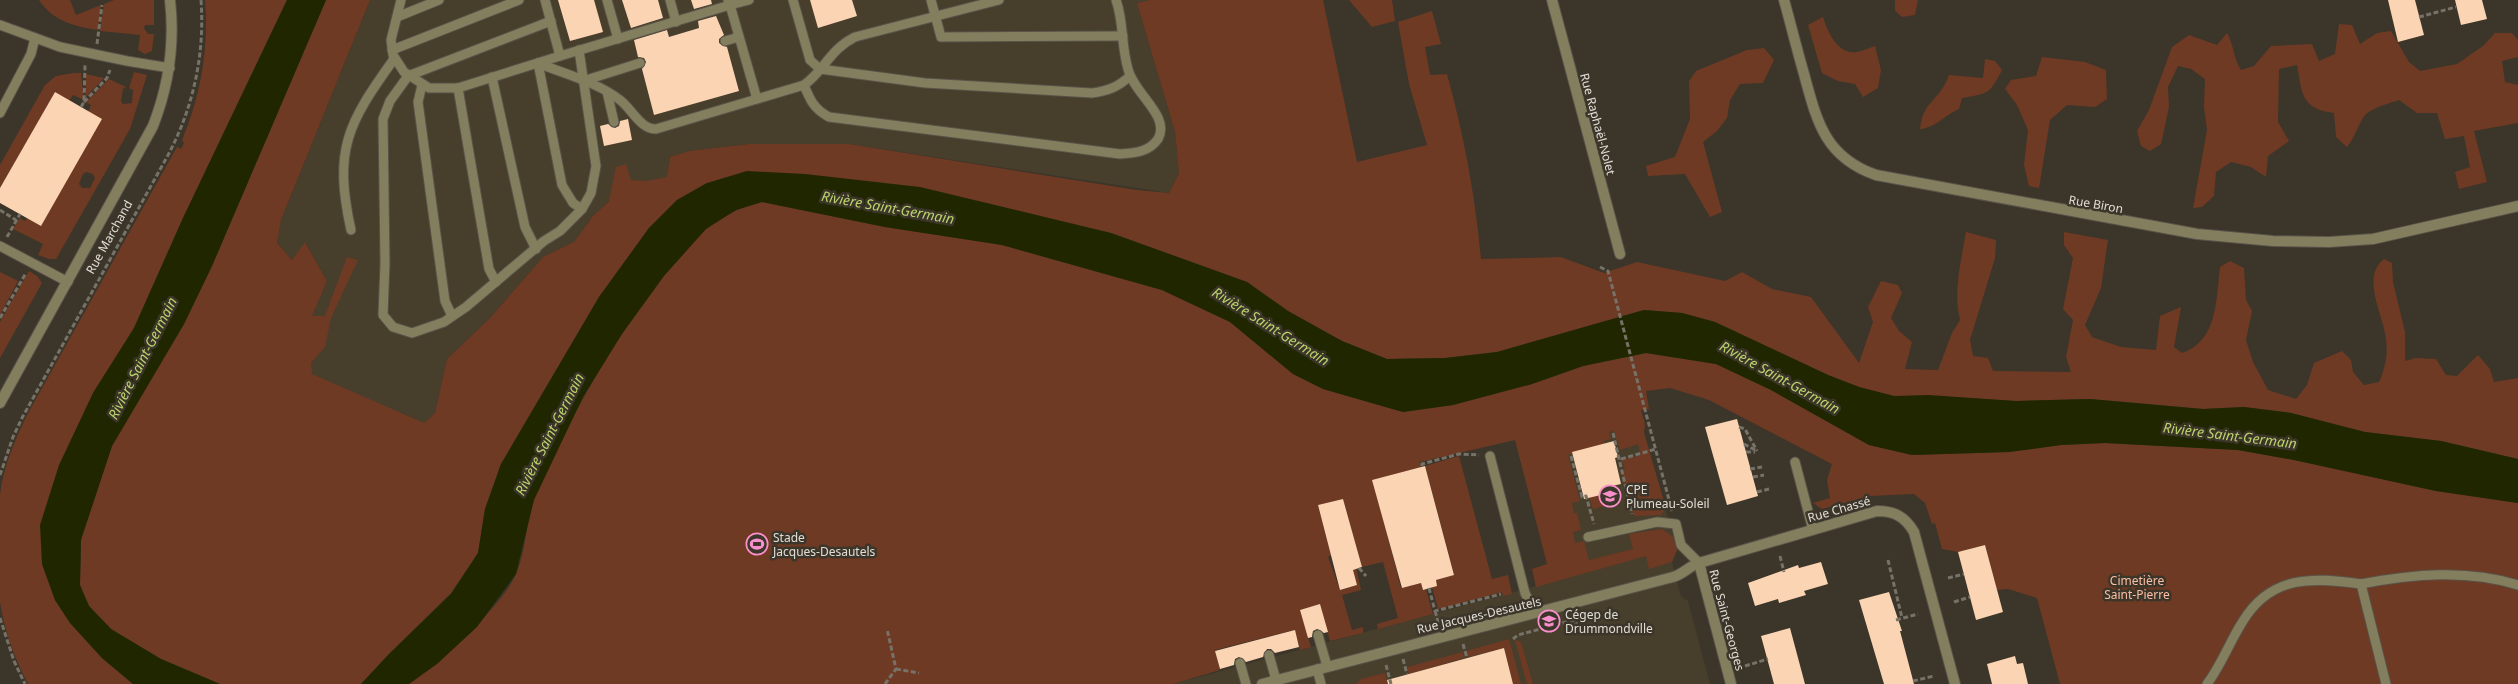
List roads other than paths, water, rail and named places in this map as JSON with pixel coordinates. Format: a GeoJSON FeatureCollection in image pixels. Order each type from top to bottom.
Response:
{"type":"FeatureCollection","features":[{"type":"Feature","properties":{"kind":"street","name":"Rue Marchand"},"geometry":{"type":"LineString","coordinates":[[0,403],[146,142],[162,101],[170,68],[172,27],[170,0]]}},
{"type":"Feature","properties":{"kind":"street","name":"Rue Raphaël-Nolet"},"geometry":{"type":"LineString","coordinates":[[1552,0],[1620,254]]}},
{"type":"Feature","properties":{"kind":"street","name":"Rue Biron"},"geometry":{"type":"LineString","coordinates":[[1784,0],[1823,133],[1839,154],[1862,170],[1876,174],[2196,234],[2272,241],[2329,242],[2372,239],[2518,206]]}},
{"type":"Feature","properties":{"kind":"street","name":"Rue Chassé"},"geometry":{"type":"LineString","coordinates":[[1699,563],[1877,511],[1895,513],[1910,524],[1914,532],[1954,684]]}},
{"type":"Feature","properties":{"kind":"street","name":"Rue Jacques-Desautels"},"geometry":{"type":"LineString","coordinates":[[1262,684],[1505,619],[1540,613],[1684,574],[1693,564],[1699,563]]}},
{"type":"Feature","properties":{"kind":"street","name":"Rue Saint-Georges"},"geometry":{"type":"LineString","coordinates":[[1699,563],[1731,684]]}},
{"type":"Feature","properties":{"kind":"lane"},"geometry":{"type":"LineString","coordinates":[[401,0],[391,40],[393,54],[408,76],[422,85],[438,89],[458,88],[676,22],[729,3],[749,0]]}},
{"type":"Feature","properties":{"kind":"lane"},"geometry":{"type":"LineString","coordinates":[[397,16],[439,0]]}},
{"type":"Feature","properties":{"kind":"lane"},"geometry":{"type":"LineString","coordinates":[[351,230],[343,178],[346,144],[353,122],[364,100],[393,54],[518,0]]}},
{"type":"Feature","properties":{"kind":"lane"},"geometry":{"type":"LineString","coordinates":[[545,0],[560,56]]}},
{"type":"Feature","properties":{"kind":"lane"},"geometry":{"type":"LineString","coordinates":[[607,0],[618,39]]}},
{"type":"Feature","properties":{"kind":"lane"},"geometry":{"type":"LineString","coordinates":[[670,0],[676,22]]}},
{"type":"Feature","properties":{"kind":"lane"},"geometry":{"type":"LineString","coordinates":[[793,0],[810,60],[820,70],[925,83],[1092,93],[1107,91],[1120,85],[1130,76]]}},
{"type":"Feature","properties":{"kind":"lane"},"geometry":{"type":"LineString","coordinates":[[931,0],[941,37],[1123,36]]}},
{"type":"Feature","properties":{"kind":"lane"},"geometry":{"type":"LineString","coordinates":[[538,63],[583,81],[619,99],[644,126],[650,129],[804,85],[820,70],[833,52],[855,37],[999,0]]}},
{"type":"Feature","properties":{"kind":"lane"},"geometry":{"type":"LineString","coordinates":[[804,85],[814,106],[829,117],[1120,154],[1145,150],[1155,143],[1161,133],[1162,125],[1155,111],[1138,91],[1130,76],[1116,0]]}},
{"type":"Feature","properties":{"kind":"lane"},"geometry":{"type":"LineString","coordinates":[[729,3],[758,99]]}},
{"type":"Feature","properties":{"kind":"lane"},"geometry":{"type":"LineString","coordinates":[[550,21],[408,76],[390,101],[383,119],[385,263],[383,315],[393,328],[412,333],[427,329],[452,316],[560,231],[582,209],[591,193],[596,166],[579,50]]}},
{"type":"Feature","properties":{"kind":"lane"},"geometry":{"type":"LineString","coordinates":[[0,25],[60,47],[170,68]]}},
{"type":"Feature","properties":{"kind":"lane"},"geometry":{"type":"LineString","coordinates":[[725,41],[739,37]]}},
{"type":"Feature","properties":{"kind":"lane"},"geometry":{"type":"LineString","coordinates":[[0,113],[31,54],[35,38]]}},
{"type":"Feature","properties":{"kind":"lane"},"geometry":{"type":"LineString","coordinates":[[538,63],[562,185],[573,203],[582,209]]}},
{"type":"Feature","properties":{"kind":"lane"},"geometry":{"type":"LineString","coordinates":[[583,81],[640,63]]}},
{"type":"Feature","properties":{"kind":"lane"},"geometry":{"type":"LineString","coordinates":[[492,77],[524,227],[536,249]]}},
{"type":"Feature","properties":{"kind":"lane"},"geometry":{"type":"LineString","coordinates":[[422,85],[418,102],[445,302],[452,316]]}},
{"type":"Feature","properties":{"kind":"lane"},"geometry":{"type":"LineString","coordinates":[[458,88],[490,269],[496,282]]}},
{"type":"Feature","properties":{"kind":"lane"},"geometry":{"type":"LineString","coordinates":[[607,92],[614,122]]}},
{"type":"Feature","properties":{"kind":"lane"},"geometry":{"type":"LineString","coordinates":[[0,246],[68,282]]}},
{"type":"Feature","properties":{"kind":"lane"},"geometry":{"type":"LineString","coordinates":[[1490,456],[1525,593],[1528,601],[1538,608],[1540,613]]}},
{"type":"Feature","properties":{"kind":"lane"},"geometry":{"type":"LineString","coordinates":[[1795,462],[1813,530]]}},
{"type":"Feature","properties":{"kind":"lane"},"geometry":{"type":"LineString","coordinates":[[1588,537],[1657,522],[1676,524],[1681,545],[1699,563]]}},
{"type":"Feature","properties":{"kind":"lane"},"geometry":{"type":"LineString","coordinates":[[2207,684],[2251,608],[2271,590],[2306,580],[2361,584],[2397,577],[2461,574],[2518,585]]}},
{"type":"Feature","properties":{"kind":"lane"},"geometry":{"type":"LineString","coordinates":[[2361,584],[2386,684]]}},
{"type":"Feature","properties":{"kind":"lane"},"geometry":{"type":"LineString","coordinates":[[1318,635],[1322,667],[1321,684]]}},
{"type":"Feature","properties":{"kind":"lane"},"geometry":{"type":"LineString","coordinates":[[1269,655],[1276,680]]}},
{"type":"Feature","properties":{"kind":"lane"},"geometry":{"type":"LineString","coordinates":[[1240,663],[1246,684]]}},
{"type":"Feature","properties":{"kind":"water","name":"Rivière Saint-Germain"},"geometry":{"type":"Polygon","coordinates":[[[287,0],[326,0],[212,266],[184,324],[112,446],[81,540],[80,585],[89,606],[111,629],[161,659],[220,684],[133,684],[102,658],[70,623],[55,600],[42,564],[40,525],[59,465],[93,393],[134,328],[183,218],[287,0]]]}},
{"type":"Feature","properties":{"kind":"water","name":"Rivière Saint-Germain"},"geometry":{"type":"Polygon","coordinates":[[[747,171],[805,174],[920,187],[1111,233],[1247,282],[1288,311],[1342,341],[1387,359],[1445,358],[1497,352],[1644,310],[1682,313],[1715,322],[1828,375],[1859,387],[1894,396],[1929,395],[2016,401],[2090,399],[2203,409],[2244,407],[2291,413],[2365,432],[2441,441],[2518,459],[2518,503],[2436,491],[2294,460],[2238,450],[2105,443],[2061,445],[2009,452],[1912,455],[1869,445],[1771,390],[1716,364],[1646,353],[1583,366],[1532,384],[1453,405],[1403,412],[1323,389],[1293,374],[1230,322],[1162,290],[1002,245],[885,227],[762,202],[736,210],[706,229],[664,276],[622,334],[583,397],[534,500],[516,574],[477,627],[437,664],[409,684],[361,684],[451,594],[478,553],[485,509],[501,464],[599,297],[649,228],[677,200],[707,183],[747,171]]]}},
{"type":"Feature","properties":{"kind":"place","name":"CPE Plumeau-Soleil"},"geometry":{"type":"Point","coordinates":[1610,496]}},
{"type":"Feature","properties":{"kind":"place","name":"Stade Jacques-Desautels"},"geometry":{"type":"Point","coordinates":[757,544]}},
{"type":"Feature","properties":{"kind":"place","name":"Cégep de Drummondville"},"geometry":{"type":"Point","coordinates":[1549,621]}},
{"type":"Feature","properties":{"kind":"park label","name":"Cimetière Saint-Pierre"},"geometry":{"type":"Point","coordinates":[2137,587]}}]}
